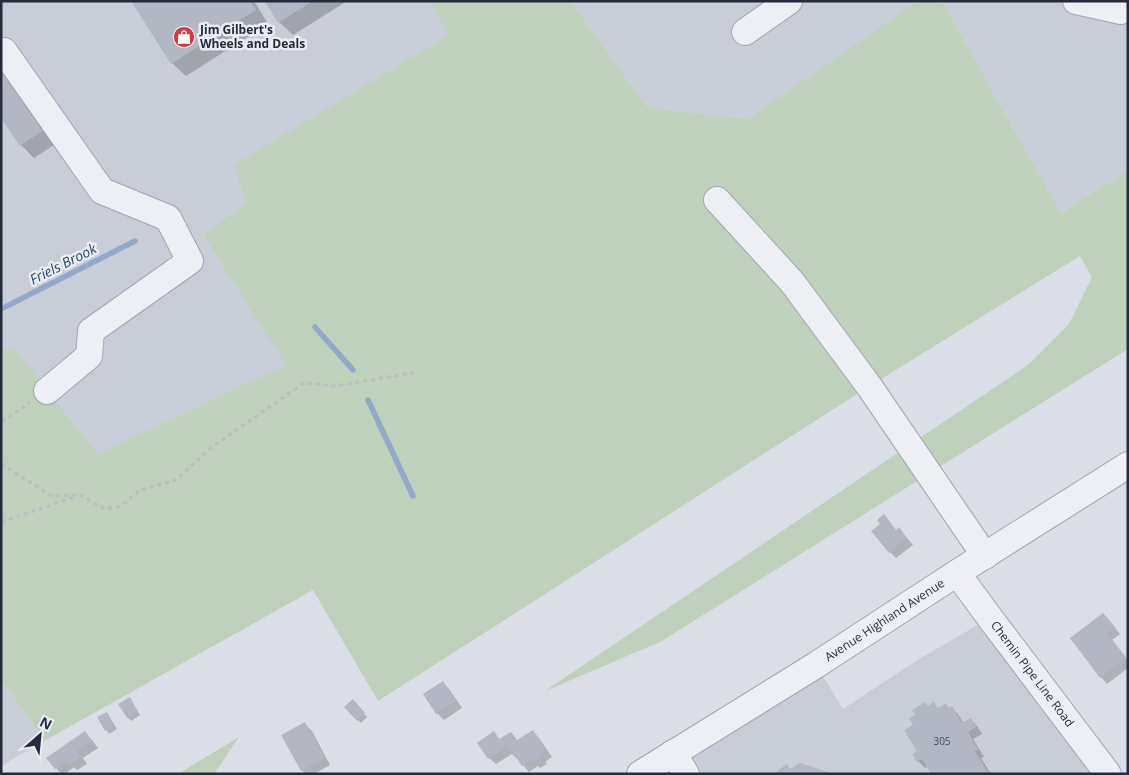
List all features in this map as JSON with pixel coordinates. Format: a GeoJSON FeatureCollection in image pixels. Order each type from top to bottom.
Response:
{"type":"FeatureCollection","features":[{"type":"Feature","properties":{"kind":"street"},"geometry":{"type":"LineString","coordinates":[[744,32],[789,1]]}},
{"type":"Feature","properties":{"kind":"street"},"geometry":{"type":"LineString","coordinates":[[1076,1],[1121,11],[1128,7]]}},
{"type":"Feature","properties":{"kind":"street"},"geometry":{"type":"LineString","coordinates":[[4,51],[102,192],[168,218],[190,261],[91,331],[89,356],[47,391]]}},
{"type":"Feature","properties":{"kind":"street"},"geometry":{"type":"LineString","coordinates":[[717,200],[792,282],[869,386],[984,556]]}},
{"type":"Feature","properties":{"kind":"street","name":"Avenue Highland Avenue"},"geometry":{"type":"LineString","coordinates":[[640,774],[679,764],[816,665],[1128,465]]}},
{"type":"Feature","properties":{"kind":"street","name":"Chemin Pipe Line Road"},"geometry":{"type":"LineString","coordinates":[[958,573],[1108,774]]}},
{"type":"Feature","properties":{"kind":"path"},"geometry":{"type":"LineString","coordinates":[[1,464],[52,496],[80,496],[106,509],[121,506],[140,490],[176,480],[212,447],[304,383],[335,386],[418,372]]}},
{"type":"Feature","properties":{"kind":"path"},"geometry":{"type":"LineString","coordinates":[[1,420],[8,418],[47,391]]}},
{"type":"Feature","properties":{"kind":"path"},"geometry":{"type":"LineString","coordinates":[[1,522],[80,496]]}},
{"type":"Feature","properties":{"kind":"shaded area"},"geometry":{"type":"Polygon","coordinates":[[[1,1],[430,1],[448,35],[235,165],[246,202],[203,235],[287,365],[98,454],[14,350],[1,350],[1,1]]]}},
{"type":"Feature","properties":{"kind":"shaded area"},"geometry":{"type":"Polygon","coordinates":[[[571,1],[917,1],[749,119],[647,107],[571,1]]]}},
{"type":"Feature","properties":{"kind":"shaded area"},"geometry":{"type":"Polygon","coordinates":[[[942,1],[1128,1],[1128,170],[1061,213],[942,1]]]}},
{"type":"Feature","properties":{"kind":"shaded area"},"geometry":{"type":"Polygon","coordinates":[[[990,618],[1108,774],[653,774],[816,665],[843,709],[919,659],[990,618]]]}},
{"type":"Feature","properties":{"kind":"shaded area"},"geometry":{"type":"Polygon","coordinates":[[[1,679],[44,741],[1,766],[1,679]]]}},
{"type":"Feature","properties":{"kind":"green space"},"geometry":{"type":"Polygon","coordinates":[[[430,1],[571,1],[647,107],[748,119],[917,1],[942,1],[1061,213],[1128,170],[1128,349],[660,642],[545,691],[1028,365],[1069,324],[1092,277],[1080,256],[857,394],[378,701],[313,590],[44,741],[1,679],[1,350],[14,349],[98,454],[286,365],[203,235],[246,202],[234,165],[448,35],[430,1]]]}},
{"type":"Feature","properties":{"kind":"green space"},"geometry":{"type":"Polygon","coordinates":[[[239,737],[214,774],[178,774],[239,737]]]}},
{"type":"Feature","properties":{"kind":"building","name":"Jim Gilbert's Wheels and Deals"},"geometry":{"type":"Polygon","coordinates":[[[131,1],[250,1],[256,10],[171,64],[131,1]]]}},
{"type":"Feature","properties":{"kind":"building","name":"Jim Gilbert's Wheels and Deals"},"geometry":{"type":"Polygon","coordinates":[[[265,1],[313,1],[278,23],[265,1]]]}},
{"type":"Feature","properties":{"kind":"building"},"geometry":{"type":"Polygon","coordinates":[[[3,72],[42,131],[20,146],[1,118],[1,73],[3,72]]]}},
{"type":"Feature","properties":{"kind":"building"},"geometry":{"type":"Polygon","coordinates":[[[884,514],[896,530],[899,527],[907,538],[889,553],[871,531],[880,524],[877,520],[884,514]]]}},
{"type":"Feature","properties":{"kind":"building"},"geometry":{"type":"Polygon","coordinates":[[[1103,613],[1115,627],[1107,633],[1126,658],[1100,678],[1070,638],[1103,613]]]}},
{"type":"Feature","properties":{"kind":"building"},"geometry":{"type":"Polygon","coordinates":[[[443,681],[456,701],[436,714],[423,694],[443,681]]]}},
{"type":"Feature","properties":{"kind":"building"},"geometry":{"type":"Polygon","coordinates":[[[130,697],[138,712],[127,718],[118,704],[130,697]]]}},
{"type":"Feature","properties":{"kind":"building"},"geometry":{"type":"Polygon","coordinates":[[[353,699],[365,713],[357,721],[344,707],[353,699]]]}},
{"type":"Feature","properties":{"kind":"building"},"geometry":{"type":"Polygon","coordinates":[[[925,702],[928,706],[934,702],[938,708],[946,703],[949,708],[952,706],[962,723],[971,718],[976,727],[968,732],[978,750],[975,751],[989,774],[931,774],[922,759],[917,762],[912,754],[917,751],[904,730],[913,725],[909,718],[915,715],[912,710],[925,702]]]}},
{"type":"Feature","properties":{"kind":"building"},"geometry":{"type":"Polygon","coordinates":[[[107,712],[115,726],[105,731],[97,717],[107,712]]]}},
{"type":"Feature","properties":{"kind":"building"},"geometry":{"type":"Polygon","coordinates":[[[305,722],[325,758],[301,771],[281,735],[305,722]]]}},
{"type":"Feature","properties":{"kind":"building"},"geometry":{"type":"Polygon","coordinates":[[[533,730],[546,750],[539,755],[541,757],[533,762],[531,759],[522,766],[511,750],[509,752],[505,747],[488,759],[477,743],[494,731],[499,739],[511,732],[517,740],[533,730]]]}},
{"type":"Feature","properties":{"kind":"building"},"geometry":{"type":"Polygon","coordinates":[[[85,731],[92,741],[77,751],[81,757],[69,765],[67,761],[55,769],[46,758],[85,731]]]}},
{"type":"Feature","properties":{"kind":"building"},"geometry":{"type":"Polygon","coordinates":[[[800,763],[831,774],[773,774],[787,764],[790,769],[800,763]]]}},
{"type":"Feature","properties":{"kind":"waterway","name":"Friels Brook"},"geometry":{"type":"LineString","coordinates":[[1,309],[135,241]]}},
{"type":"Feature","properties":{"kind":"waterway","name":"Friels Brook"},"geometry":{"type":"LineString","coordinates":[[315,327],[353,370]]}},
{"type":"Feature","properties":{"kind":"waterway","name":"Friels Brook"},"geometry":{"type":"LineString","coordinates":[[368,400],[413,496]]}},
{"type":"Feature","properties":{"kind":"place","name":"Jim Gilbert's Wheels and Deals"},"geometry":{"type":"Point","coordinates":[184,37]}}]}
